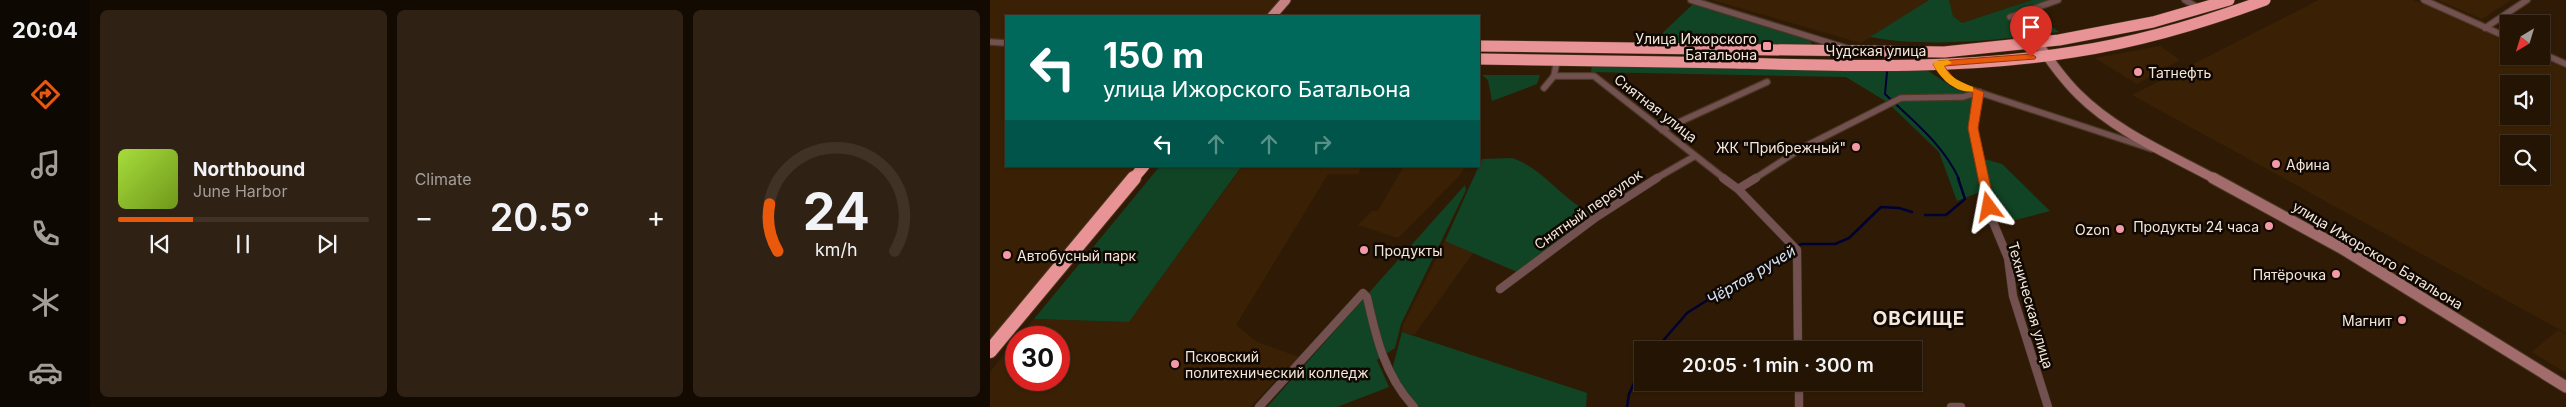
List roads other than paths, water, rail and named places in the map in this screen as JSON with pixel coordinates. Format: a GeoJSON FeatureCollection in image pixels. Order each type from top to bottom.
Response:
{"type":"FeatureCollection","features":[{"type":"Feature","properties":{"kind":"highway","name":"Чудская улица"},"geometry":{"type":"LineString","coordinates":[[1480,46],[1944,52],[2038,43],[2153,22],[2229,0]]}},
{"type":"Feature","properties":{"kind":"highway","name":"Чудская улица"},"geometry":{"type":"LineString","coordinates":[[1480,59],[1938,64],[2046,56],[2167,32],[2265,0]]}},
{"type":"Feature","properties":{"kind":"highway"},"geometry":{"type":"LineString","coordinates":[[1638,48],[1647,50],[1647,54],[1640,62]]}},
{"type":"Feature","properties":{"kind":"highway"},"geometry":{"type":"LineString","coordinates":[[1670,62],[1665,59],[1664,55],[1674,48]]}},
{"type":"Feature","properties":{"kind":"highway"},"geometry":{"type":"LineString","coordinates":[[990,351],[1143,167]]}},
{"type":"Feature","properties":{"kind":"main road"},"geometry":{"type":"LineString","coordinates":[[1273,15],[1286,0]]}},
{"type":"Feature","properties":{"kind":"street"},"geometry":{"type":"LineString","coordinates":[[1691,0],[1828,43],[1866,52]]}},
{"type":"Feature","properties":{"kind":"street"},"geometry":{"type":"LineString","coordinates":[[2010,17],[2058,0]]}},
{"type":"Feature","properties":{"kind":"street"},"geometry":{"type":"LineString","coordinates":[[2186,0],[2200,9]]}},
{"type":"Feature","properties":{"kind":"street"},"geometry":{"type":"LineString","coordinates":[[2424,0],[2500,34]]}},
{"type":"Feature","properties":{"kind":"street"},"geometry":{"type":"LineString","coordinates":[[2485,28],[2527,0]]}},
{"type":"Feature","properties":{"kind":"street"},"geometry":{"type":"LineString","coordinates":[[990,42],[1005,43]]}},
{"type":"Feature","properties":{"kind":"street","name":"улица Ижорского Батальона"},"geometry":{"type":"LineString","coordinates":[[2038,43],[2046,56],[2079,95],[2132,134],[2342,249],[2566,387]]}},
{"type":"Feature","properties":{"kind":"street"},"geometry":{"type":"LineString","coordinates":[[2550,57],[2566,64]]}},
{"type":"Feature","properties":{"kind":"street"},"geometry":{"type":"LineString","coordinates":[[1544,88],[1554,76],[1557,60]]}},
{"type":"Feature","properties":{"kind":"street","name":"улица Ижорского Батальона"},"geometry":{"type":"LineString","coordinates":[[1938,64],[1942,72],[1953,83],[2171,156]]}},
{"type":"Feature","properties":{"kind":"street","name":"Снятная улица"},"geometry":{"type":"LineString","coordinates":[[1554,76],[1594,76],[1738,188],[1797,250],[1798,341]]}},
{"type":"Feature","properties":{"kind":"street"},"geometry":{"type":"LineString","coordinates":[[1662,130],[1767,82]]}},
{"type":"Feature","properties":{"kind":"street"},"geometry":{"type":"LineString","coordinates":[[1738,188],[1802,148],[1901,98],[1963,97],[1979,92]]}},
{"type":"Feature","properties":{"kind":"street","name":"Техническая улица"},"geometry":{"type":"LineString","coordinates":[[1979,92],[1973,128],[1985,192],[1993,222],[2008,258],[2013,296],[2048,407]]}},
{"type":"Feature","properties":{"kind":"street","name":"Снятный переулок"},"geometry":{"type":"LineString","coordinates":[[1500,289],[1600,214],[1654,178],[1695,156]]}},
{"type":"Feature","properties":{"kind":"street"},"geometry":{"type":"LineString","coordinates":[[1258,407],[1363,293],[1367,297],[1380,351],[1387,370],[1404,398],[1414,407]]}},
{"type":"Feature","properties":{"kind":"street"},"geometry":{"type":"LineString","coordinates":[[1799,391],[1799,407]]}},
{"type":"Feature","properties":{"kind":"street"},"geometry":{"type":"LineString","coordinates":[[1951,407],[1961,407]]}},
{"type":"Feature","properties":{"kind":"waterway","name":"Чёртов ручей"},"geometry":{"type":"LineString","coordinates":[[1887,72],[1885,94],[1936,144],[1959,179]]}},
{"type":"Feature","properties":{"kind":"waterway","name":"Чёртов ручей"},"geometry":{"type":"LineString","coordinates":[[1925,215],[1946,215],[1965,199],[1958,178]]}},
{"type":"Feature","properties":{"kind":"waterway","name":"Чёртов ручей"},"geometry":{"type":"LineString","coordinates":[[1663,341],[1687,313],[1785,251],[1802,244],[1835,244],[1849,238],[1881,207],[1899,208],[1912,212]]}},
{"type":"Feature","properties":{"kind":"waterway","name":"Чёртов ручей"},"geometry":{"type":"LineString","coordinates":[[1627,407],[1629,394],[1634,383]]}},
{"type":"Feature","properties":{"kind":"place","name":"Улица Ижорского Батальона"},"geometry":{"type":"Point","coordinates":[1767,46]}},
{"type":"Feature","properties":{"kind":"place","name":"Татнефть"},"geometry":{"type":"Point","coordinates":[2138,72]}},
{"type":"Feature","properties":{"kind":"place","name":"ЖК \"Прибрежный\""},"geometry":{"type":"Point","coordinates":[1856,147]}},
{"type":"Feature","properties":{"kind":"place","name":"Афина"},"geometry":{"type":"Point","coordinates":[2276,164]}},
{"type":"Feature","properties":{"kind":"place","name":"Продукты 24 часа"},"geometry":{"type":"Point","coordinates":[2269,226]}},
{"type":"Feature","properties":{"kind":"place","name":"Ozon"},"geometry":{"type":"Point","coordinates":[2120,229]}},
{"type":"Feature","properties":{"kind":"place","name":"Продукты"},"geometry":{"type":"Point","coordinates":[1364,250]}},
{"type":"Feature","properties":{"kind":"place","name":"Автобусный парк"},"geometry":{"type":"Point","coordinates":[1007,255]}},
{"type":"Feature","properties":{"kind":"place","name":"Пятёрочка"},"geometry":{"type":"Point","coordinates":[2336,274]}},
{"type":"Feature","properties":{"kind":"place","name":"Магнит"},"geometry":{"type":"Point","coordinates":[2402,320]}},
{"type":"Feature","properties":{"kind":"place","name":"Псковский политехнический колледж"},"geometry":{"type":"Point","coordinates":[1175,364]}},
{"type":"Feature","properties":{"kind":"district","name":"ОВСИЩЕ"},"geometry":{"type":"Point","coordinates":[1919,318]}}]}
